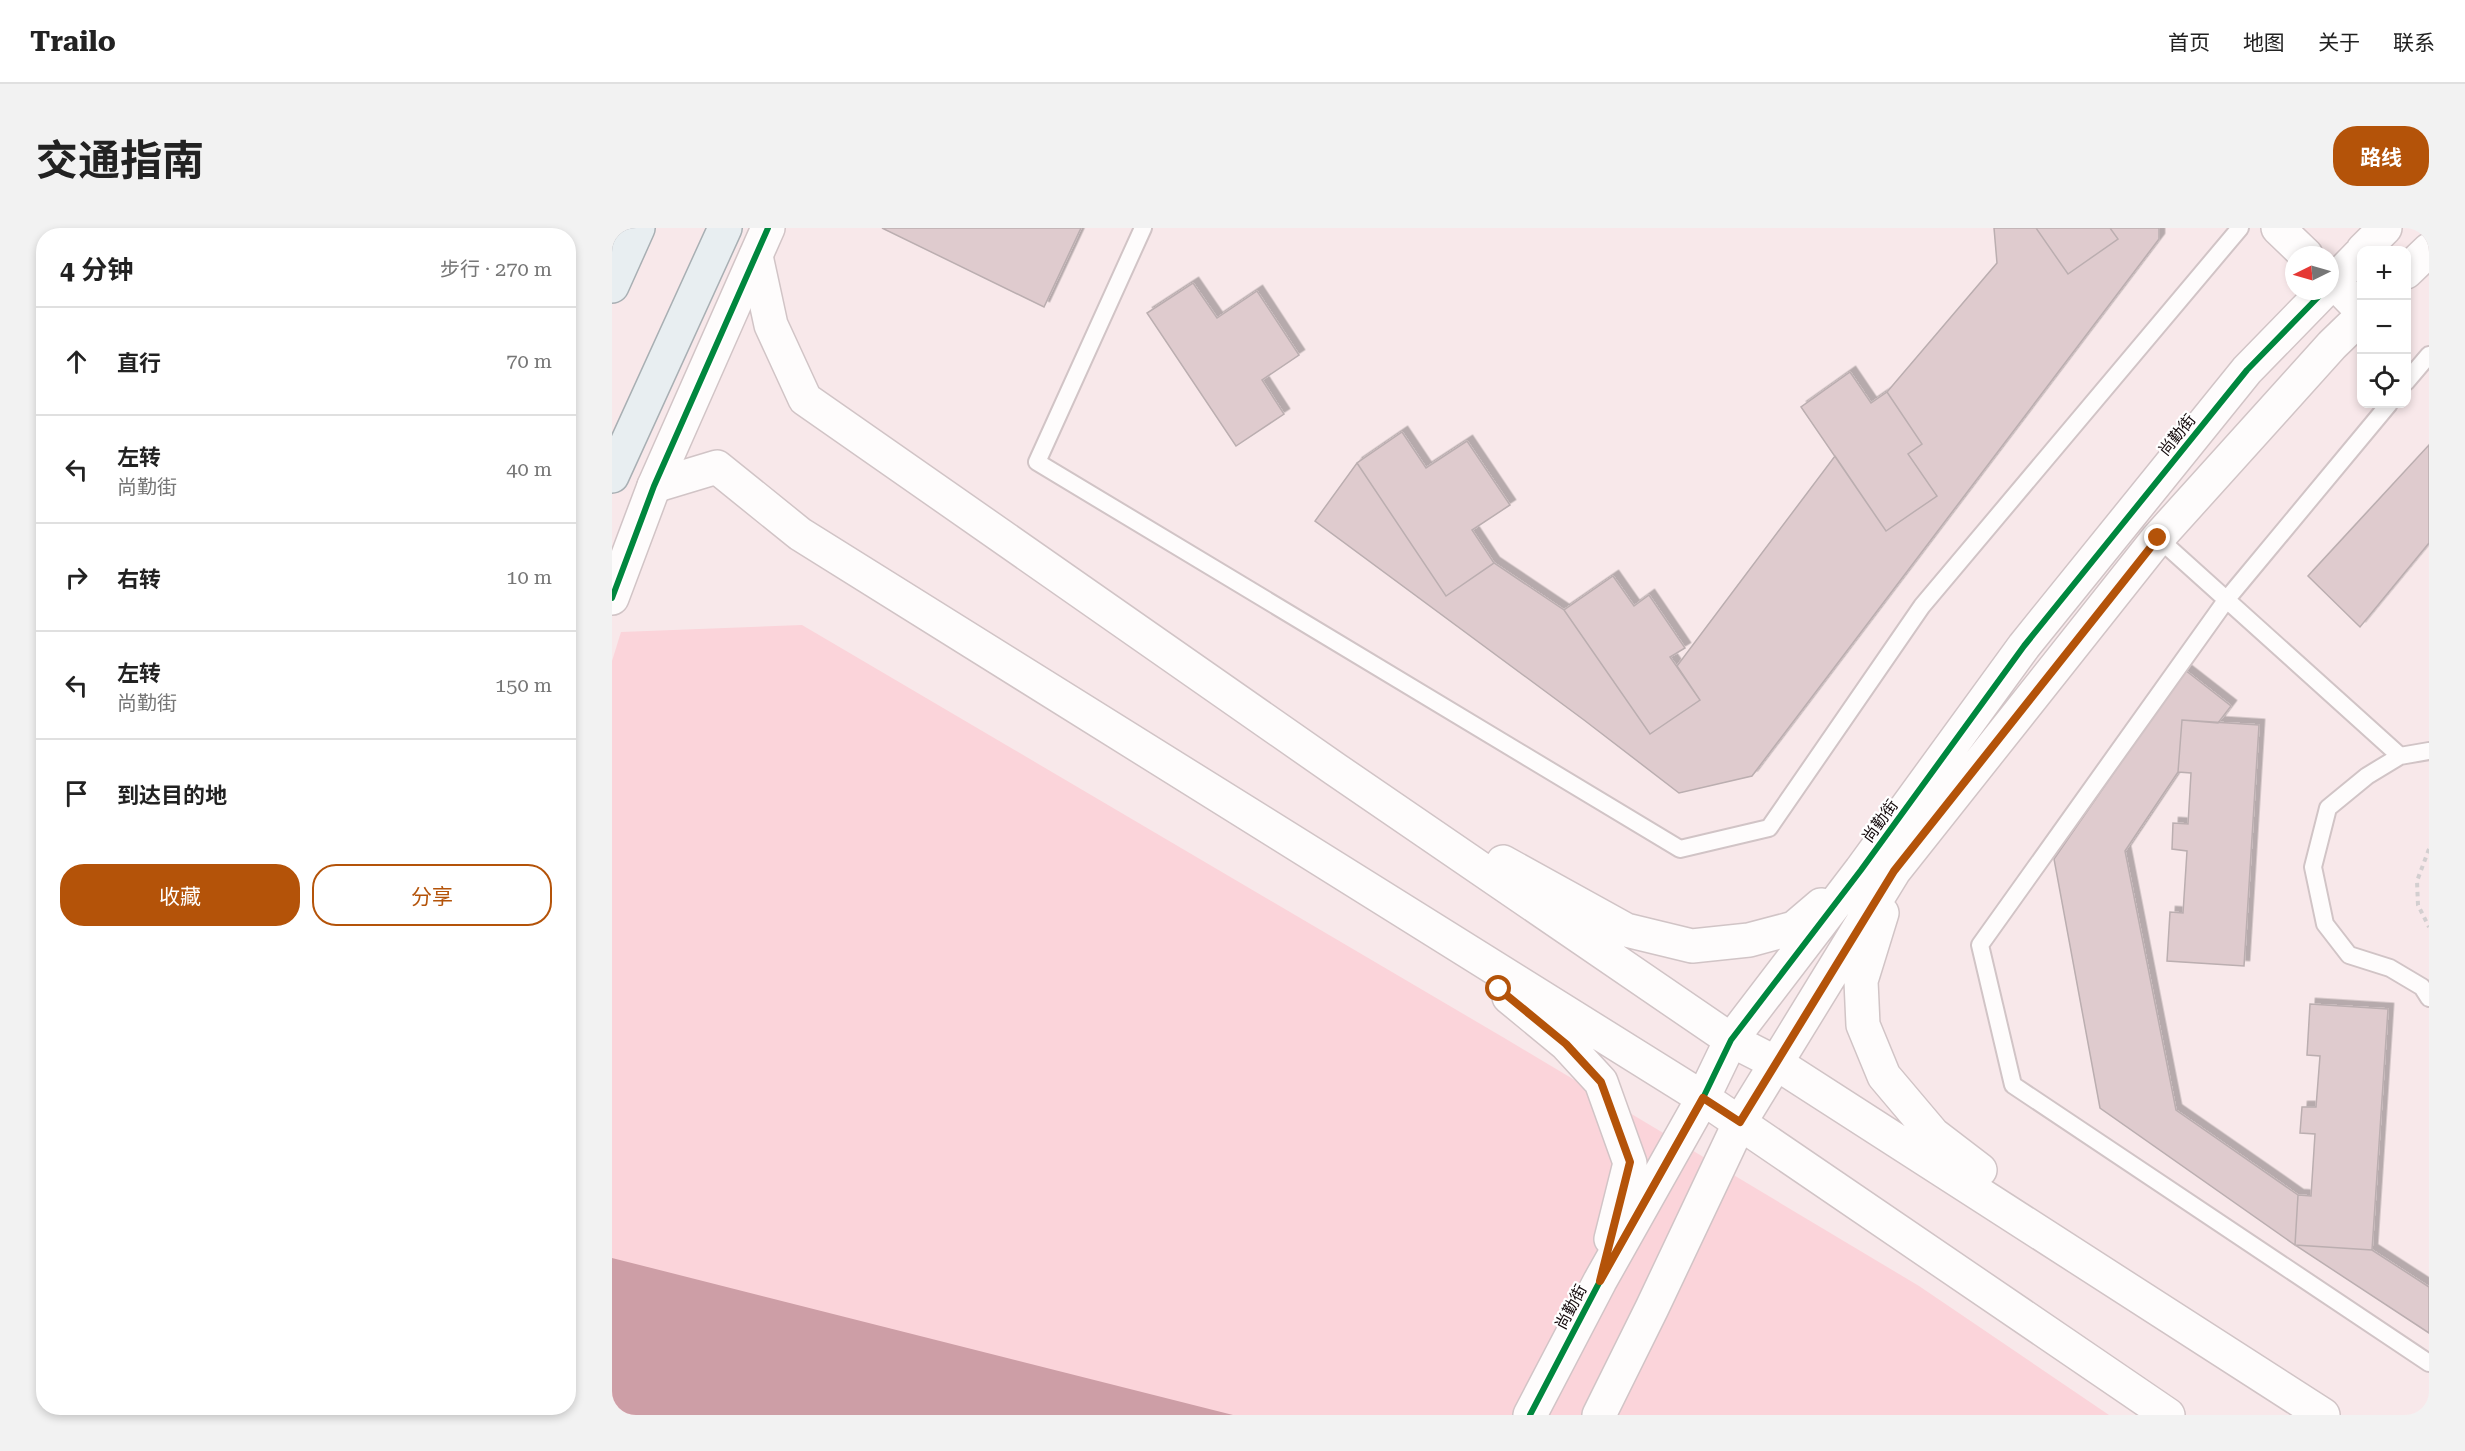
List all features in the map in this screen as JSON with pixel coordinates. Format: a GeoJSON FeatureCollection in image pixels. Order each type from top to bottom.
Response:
{"type":"FeatureCollection","features":[{"type":"Feature","properties":{"kind":"main road"},"geometry":{"type":"LineString","coordinates":[[612,285],[638,228]]}},
{"type":"Feature","properties":{"kind":"main road"},"geometry":{"type":"LineString","coordinates":[[612,476],[724,228]]}},
{"type":"Feature","properties":{"kind":"main road"},"geometry":{"type":"LineString","coordinates":[[2278,228],[2297,246]]}},
{"type":"Feature","properties":{"kind":"main road","name":"尚勤街"},"geometry":{"type":"LineString","coordinates":[[2367,246],[2385,228]]}},
{"type":"Feature","properties":{"kind":"main road"},"geometry":{"type":"LineString","coordinates":[[612,598],[654,486],[762,242]]}},
{"type":"Feature","properties":{"kind":"main road"},"geometry":{"type":"LineString","coordinates":[[762,242],[771,325],[806,399],[1335,769],[1731,1040],[1776,1063],[2165,1311],[2323,1415]]}},
{"type":"Feature","properties":{"kind":"main road"},"geometry":{"type":"LineString","coordinates":[[2411,267],[2429,250]]}},
{"type":"Feature","properties":{"kind":"main road","name":"尚勤街"},"geometry":{"type":"LineString","coordinates":[[2339,274],[2357,256]]}},
{"type":"Feature","properties":{"kind":"main road"},"geometry":{"type":"LineString","coordinates":[[2339,292],[2357,308]]}},
{"type":"Feature","properties":{"kind":"main road","name":"尚勤街"},"geometry":{"type":"LineString","coordinates":[[1530,1415],[1600,1281],[1703,1098],[1731,1040],[1861,870],[2024,646],[2247,370],[2314,300]]}},
{"type":"Feature","properties":{"kind":"main road"},"geometry":{"type":"LineString","coordinates":[[1599,1415],[1740,1122],[1894,871],[2158,538],[2357,320]]}},
{"type":"Feature","properties":{"kind":"main road"},"geometry":{"type":"LineString","coordinates":[[654,486],[717,467],[800,534],[1740,1122],[2168,1415]]}},
{"type":"Feature","properties":{"kind":"main road"},"geometry":{"type":"LineString","coordinates":[[1335,769],[1626,930],[1692,946],[1749,940],[1794,928],[1861,870]]}},
{"type":"Feature","properties":{"kind":"main road"},"geometry":{"type":"LineString","coordinates":[[1293,842],[1499,989],[1566,1044],[1601,1082],[1630,1162],[1600,1281]]}},
{"type":"Feature","properties":{"kind":"main road"},"geometry":{"type":"LineString","coordinates":[[1894,871],[1861,981],[1863,1025],[1884,1076],[1933,1134],[2165,1311]]}},
{"type":"Feature","properties":{"kind":"lane"},"geometry":{"type":"LineString","coordinates":[[1143,228],[1037,462],[1680,849],[1768,828],[1922,606],[2240,228]]}},
{"type":"Feature","properties":{"kind":"lane"},"geometry":{"type":"LineString","coordinates":[[2411,376],[2429,355]]}},
{"type":"Feature","properties":{"kind":"lane"},"geometry":{"type":"LineString","coordinates":[[2386,408],[2227,599],[1980,945],[2013,1084],[2429,1363]]}},
{"type":"Feature","properties":{"kind":"lane"},"geometry":{"type":"LineString","coordinates":[[2158,538],[2400,756]]}},
{"type":"Feature","properties":{"kind":"lane"},"geometry":{"type":"LineString","coordinates":[[2429,751],[2400,756],[2367,776],[2328,808],[2313,867],[2325,924],[2349,955],[2390,968],[2422,987],[2429,998]]}},
{"type":"Feature","properties":{"kind":"path"},"geometry":{"type":"LineString","coordinates":[[2429,849],[2417,881],[2418,905],[2429,927]]}},
{"type":"Feature","properties":{"kind":"shaded area"},"geometry":{"type":"Polygon","coordinates":[[[802,625],[1506,1039],[1919,1286],[2109,1415],[612,1415],[612,661],[621,632],[802,625]]]}},
{"type":"Feature","properties":{"kind":"shaded area"},"geometry":{"type":"Polygon","coordinates":[[[612,1258],[1233,1415],[612,1415],[612,1258]]]}},
{"type":"Feature","properties":{"kind":"building"},"geometry":{"type":"Polygon","coordinates":[[[882,228],[1081,228],[1044,307],[882,228]]]}},
{"type":"Feature","properties":{"kind":"building"},"geometry":{"type":"Polygon","coordinates":[[[1994,228],[2159,228],[2159,239],[1752,776],[1679,793],[1315,521],[1357,463],[1446,596],[1494,563],[1564,610],[1650,734],[1700,700],[1677,666],[1835,456],[1886,531],[1937,496],[1908,454],[1922,444],[1887,392],[1997,263],[1994,228]]]}},
{"type":"Feature","properties":{"kind":"building"},"geometry":{"type":"Polygon","coordinates":[[[2036,228],[2110,228],[2118,239],[2068,274],[2036,228]]]}},
{"type":"Feature","properties":{"kind":"building"},"geometry":{"type":"Polygon","coordinates":[[[1193,283],[1217,318],[1257,291],[1299,355],[1262,380],[1284,414],[1236,446],[1147,313],[1193,283]]]}},
{"type":"Feature","properties":{"kind":"building"},"geometry":{"type":"Polygon","coordinates":[[[1850,372],[1871,403],[1887,392],[1922,444],[1908,454],[1937,496],[1886,531],[1801,407],[1850,372]]]}},
{"type":"Feature","properties":{"kind":"building"},"geometry":{"type":"Polygon","coordinates":[[[1402,432],[1426,468],[1467,441],[1510,505],[1472,530],[1494,563],[1446,596],[1357,463],[1402,432]]]}},
{"type":"Feature","properties":{"kind":"building"},"geometry":{"type":"Polygon","coordinates":[[[2429,445],[2429,543],[2360,627],[2308,576],[2429,445]]]}},
{"type":"Feature","properties":{"kind":"building"},"geometry":{"type":"Polygon","coordinates":[[[1613,576],[1634,606],[1649,595],[1685,648],[1670,657],[1700,700],[1650,734],[1564,610],[1613,576]]]}},
{"type":"Feature","properties":{"kind":"building"},"geometry":{"type":"Polygon","coordinates":[[[2185,670],[2231,706],[2218,723],[2182,720],[2178,772],[2125,851],[2176,1110],[2298,1195],[2295,1245],[2100,1108],[2054,859],[2185,670]]]}},
{"type":"Feature","properties":{"kind":"building"},"geometry":{"type":"Polygon","coordinates":[[[2182,720],[2259,725],[2244,966],[2167,961],[2170,912],[2183,913],[2187,851],[2172,849],[2173,823],[2188,824],[2191,773],[2178,772],[2182,720]]]}},
{"type":"Feature","properties":{"kind":"building"},"geometry":{"type":"Polygon","coordinates":[[[2310,1004],[2388,1009],[2372,1250],[2295,1245],[2298,1195],[2311,1196],[2315,1134],[2300,1133],[2302,1107],[2316,1107],[2320,1056],[2307,1055],[2310,1004]]]}},
{"type":"Feature","properties":{"kind":"building"},"geometry":{"type":"Polygon","coordinates":[[[2295,1245],[2372,1250],[2429,1287],[2429,1333],[2295,1245]]]}},
{"type":"Feature","properties":{"kind":"cycle path"},"geometry":{"type":"LineString","coordinates":[[612,598],[654,486],[768,228]]}},
{"type":"Feature","properties":{"kind":"cycle path"},"geometry":{"type":"LineString","coordinates":[[1530,1415],[1600,1281],[1703,1098],[1731,1040],[1861,870],[2024,646],[2247,370],[2315,300]]}},
{"type":"Feature","properties":{"kind":"route"},"geometry":{"type":"LineString","coordinates":[[1499,989],[1566,1044],[1601,1082],[1630,1162],[1600,1281],[1703,1098],[1740,1122],[1894,871],[2158,538]]}}]}
